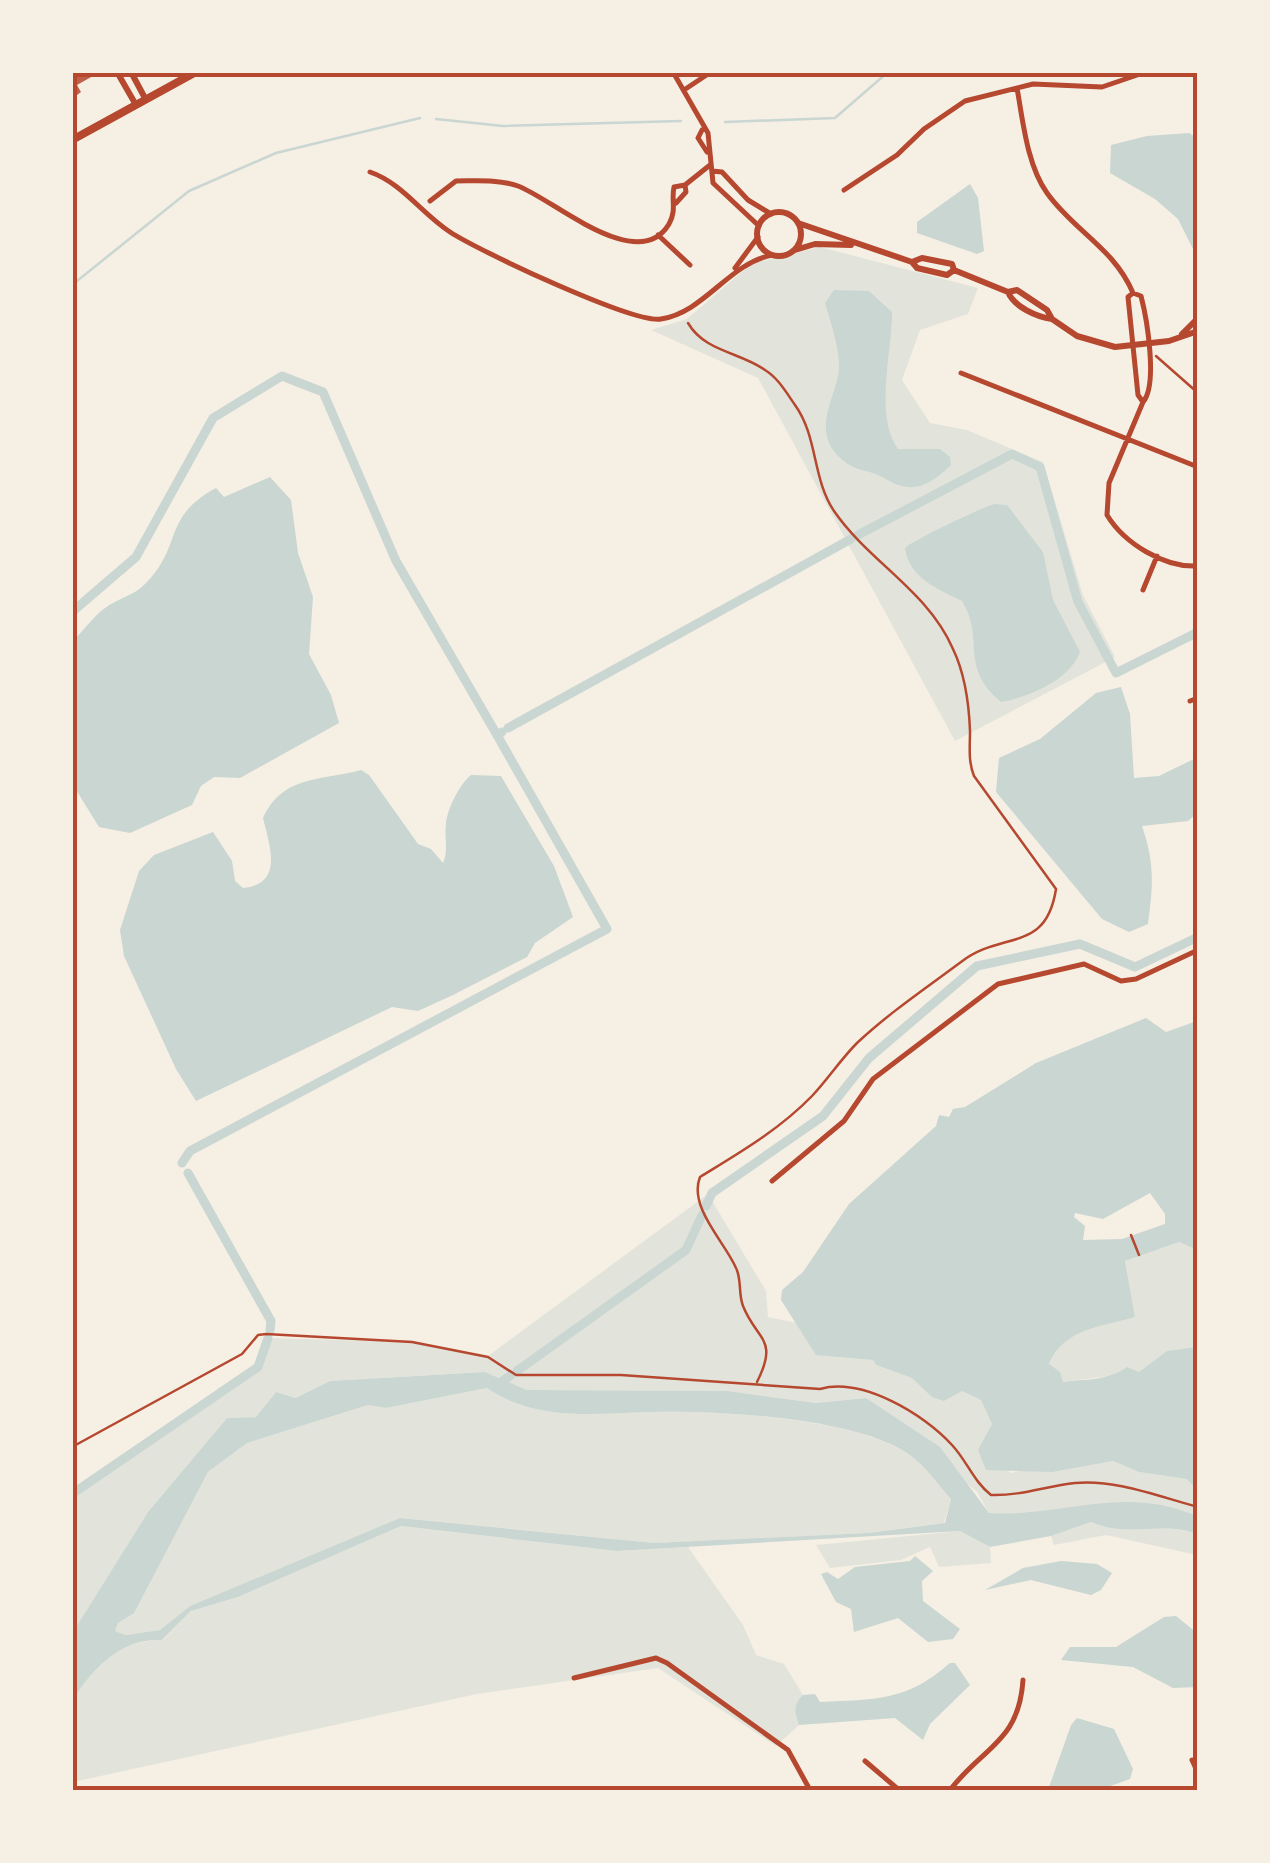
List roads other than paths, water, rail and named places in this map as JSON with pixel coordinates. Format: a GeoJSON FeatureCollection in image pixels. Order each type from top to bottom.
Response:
{"type":"FeatureCollection","features":[{"type":"Feature","properties":{"kind":"main road"},"geometry":{"type":"LineString","coordinates":[[72,140],[196,72]]}},
{"type":"Feature","properties":{"kind":"street"},"geometry":{"type":"LineString","coordinates":[[117,72],[136,105]]}},
{"type":"Feature","properties":{"kind":"street"},"geometry":{"type":"LineString","coordinates":[[131,72],[146,100]]}},
{"type":"Feature","properties":{"kind":"street"},"geometry":{"type":"LineString","coordinates":[[673,72],[712,148],[708,153],[713,183],[759,226]]}},
{"type":"Feature","properties":{"kind":"street"},"geometry":{"type":"LineString","coordinates":[[684,90],[711,72]]}},
{"type":"Feature","properties":{"kind":"street"},"geometry":{"type":"LineString","coordinates":[[844,190],[897,156],[945,112],[979,96],[1054,82],[1102,87],[1146,72]]}},
{"type":"Feature","properties":{"kind":"street"},"geometry":{"type":"LineString","coordinates":[[1017,88],[1026,136],[1044,190],[1114,256],[1133,293],[1142,302],[1151,386],[1114,465],[1105,500],[1107,515],[1130,542],[1157,556],[1198,566]]}},
{"type":"Feature","properties":{"kind":"street"},"geometry":{"type":"LineString","coordinates":[[711,168],[722,172],[748,200],[770,214],[789,214],[798,223],[912,262],[918,268],[948,275],[954,270],[1008,292],[1011,300],[1077,336],[1115,347],[1148,344],[1198,330]]}},
{"type":"Feature","properties":{"kind":"street"},"geometry":{"type":"LineString","coordinates":[[430,201],[456,181],[508,183],[613,237],[636,243],[658,236],[667,227],[676,204],[686,192],[684,185],[711,168]]}},
{"type":"Feature","properties":{"kind":"street"},"geometry":{"type":"LineString","coordinates":[[370,172],[393,183],[462,239],[634,317],[662,320],[684,312],[733,270],[770,214]]}},
{"type":"Feature","properties":{"kind":"street"},"geometry":{"type":"LineString","coordinates":[[722,189],[731,180]]}},
{"type":"Feature","properties":{"kind":"street"},"geometry":{"type":"LineString","coordinates":[[794,250],[801,237],[798,223]]}},
{"type":"Feature","properties":{"kind":"street"},"geometry":{"type":"LineString","coordinates":[[658,236],[690,265]]}},
{"type":"Feature","properties":{"kind":"street"},"geometry":{"type":"LineString","coordinates":[[758,237],[772,254]]}},
{"type":"Feature","properties":{"kind":"street"},"geometry":{"type":"LineString","coordinates":[[733,270],[772,254],[814,244],[856,245]]}},
{"type":"Feature","properties":{"kind":"street"},"geometry":{"type":"LineString","coordinates":[[1133,293],[1128,298],[1136,345],[1138,396],[1143,402]]}},
{"type":"Feature","properties":{"kind":"street"},"geometry":{"type":"LineString","coordinates":[[1182,334],[1198,318]]}},
{"type":"Feature","properties":{"kind":"street"},"geometry":{"type":"LineString","coordinates":[[961,373],[1198,467]]}},
{"type":"Feature","properties":{"kind":"street"},"geometry":{"type":"LineString","coordinates":[[1143,590],[1157,556]]}},
{"type":"Feature","properties":{"kind":"street"},"geometry":{"type":"LineString","coordinates":[[772,1180],[844,1120],[873,1079],[998,984],[1084,964],[1120,980],[1136,980],[1198,950]]}},
{"type":"Feature","properties":{"kind":"street"},"geometry":{"type":"LineString","coordinates":[[574,1678],[656,1658],[667,1663],[788,1750],[810,1790]]}},
{"type":"Feature","properties":{"kind":"street"},"geometry":{"type":"LineString","coordinates":[[950,1790],[1010,1730],[1018,1715],[1023,1680]]}},
{"type":"Feature","properties":{"kind":"street"},"geometry":{"type":"LineString","coordinates":[[1192,1760],[1198,1772]]}},
{"type":"Feature","properties":{"kind":"street"},"geometry":{"type":"LineString","coordinates":[[865,1761],[899,1790]]}},
{"type":"Feature","properties":{"kind":"waterway"},"geometry":{"type":"LineString","coordinates":[[725,122],[835,118],[888,72]]}},
{"type":"Feature","properties":{"kind":"waterway"},"geometry":{"type":"LineString","coordinates":[[72,285],[189,191],[276,153],[420,118]]}},
{"type":"Feature","properties":{"kind":"waterway"},"geometry":{"type":"LineString","coordinates":[[436,119],[503,126],[681,121]]}},
{"type":"Feature","properties":{"kind":"waterway"},"geometry":{"type":"LineString","coordinates":[[72,612],[136,557],[213,418],[282,376],[323,392],[396,561],[497,735],[502,732]]}},
{"type":"Feature","properties":{"kind":"waterway"},"geometry":{"type":"LineString","coordinates":[[858,535],[1012,454],[1040,467],[1078,602],[1116,673],[1198,632]]}},
{"type":"Feature","properties":{"kind":"waterway"},"geometry":{"type":"LineString","coordinates":[[508,728],[851,539]]}},
{"type":"Feature","properties":{"kind":"waterway"},"geometry":{"type":"LineString","coordinates":[[182,1163],[190,1151],[607,929],[497,735]]}},
{"type":"Feature","properties":{"kind":"waterway"},"geometry":{"type":"LineString","coordinates":[[706,1206],[712,1193],[823,1116],[869,1058],[977,966],[1080,944],[1135,967],[1198,937]]}},
{"type":"Feature","properties":{"kind":"waterway"},"geometry":{"type":"LineString","coordinates":[[188,1173],[271,1321],[270,1330]]}},
{"type":"Feature","properties":{"kind":"waterway"},"geometry":{"type":"LineString","coordinates":[[517,1371],[686,1250],[702,1215]]}},
{"type":"Feature","properties":{"kind":"waterway"},"geometry":{"type":"LineString","coordinates":[[72,1494],[258,1367],[268,1338]]}},
{"type":"Feature","properties":{"kind":"waterway"},"geometry":{"type":"LineString","coordinates":[[496,1385],[510,1376]]}}]}
